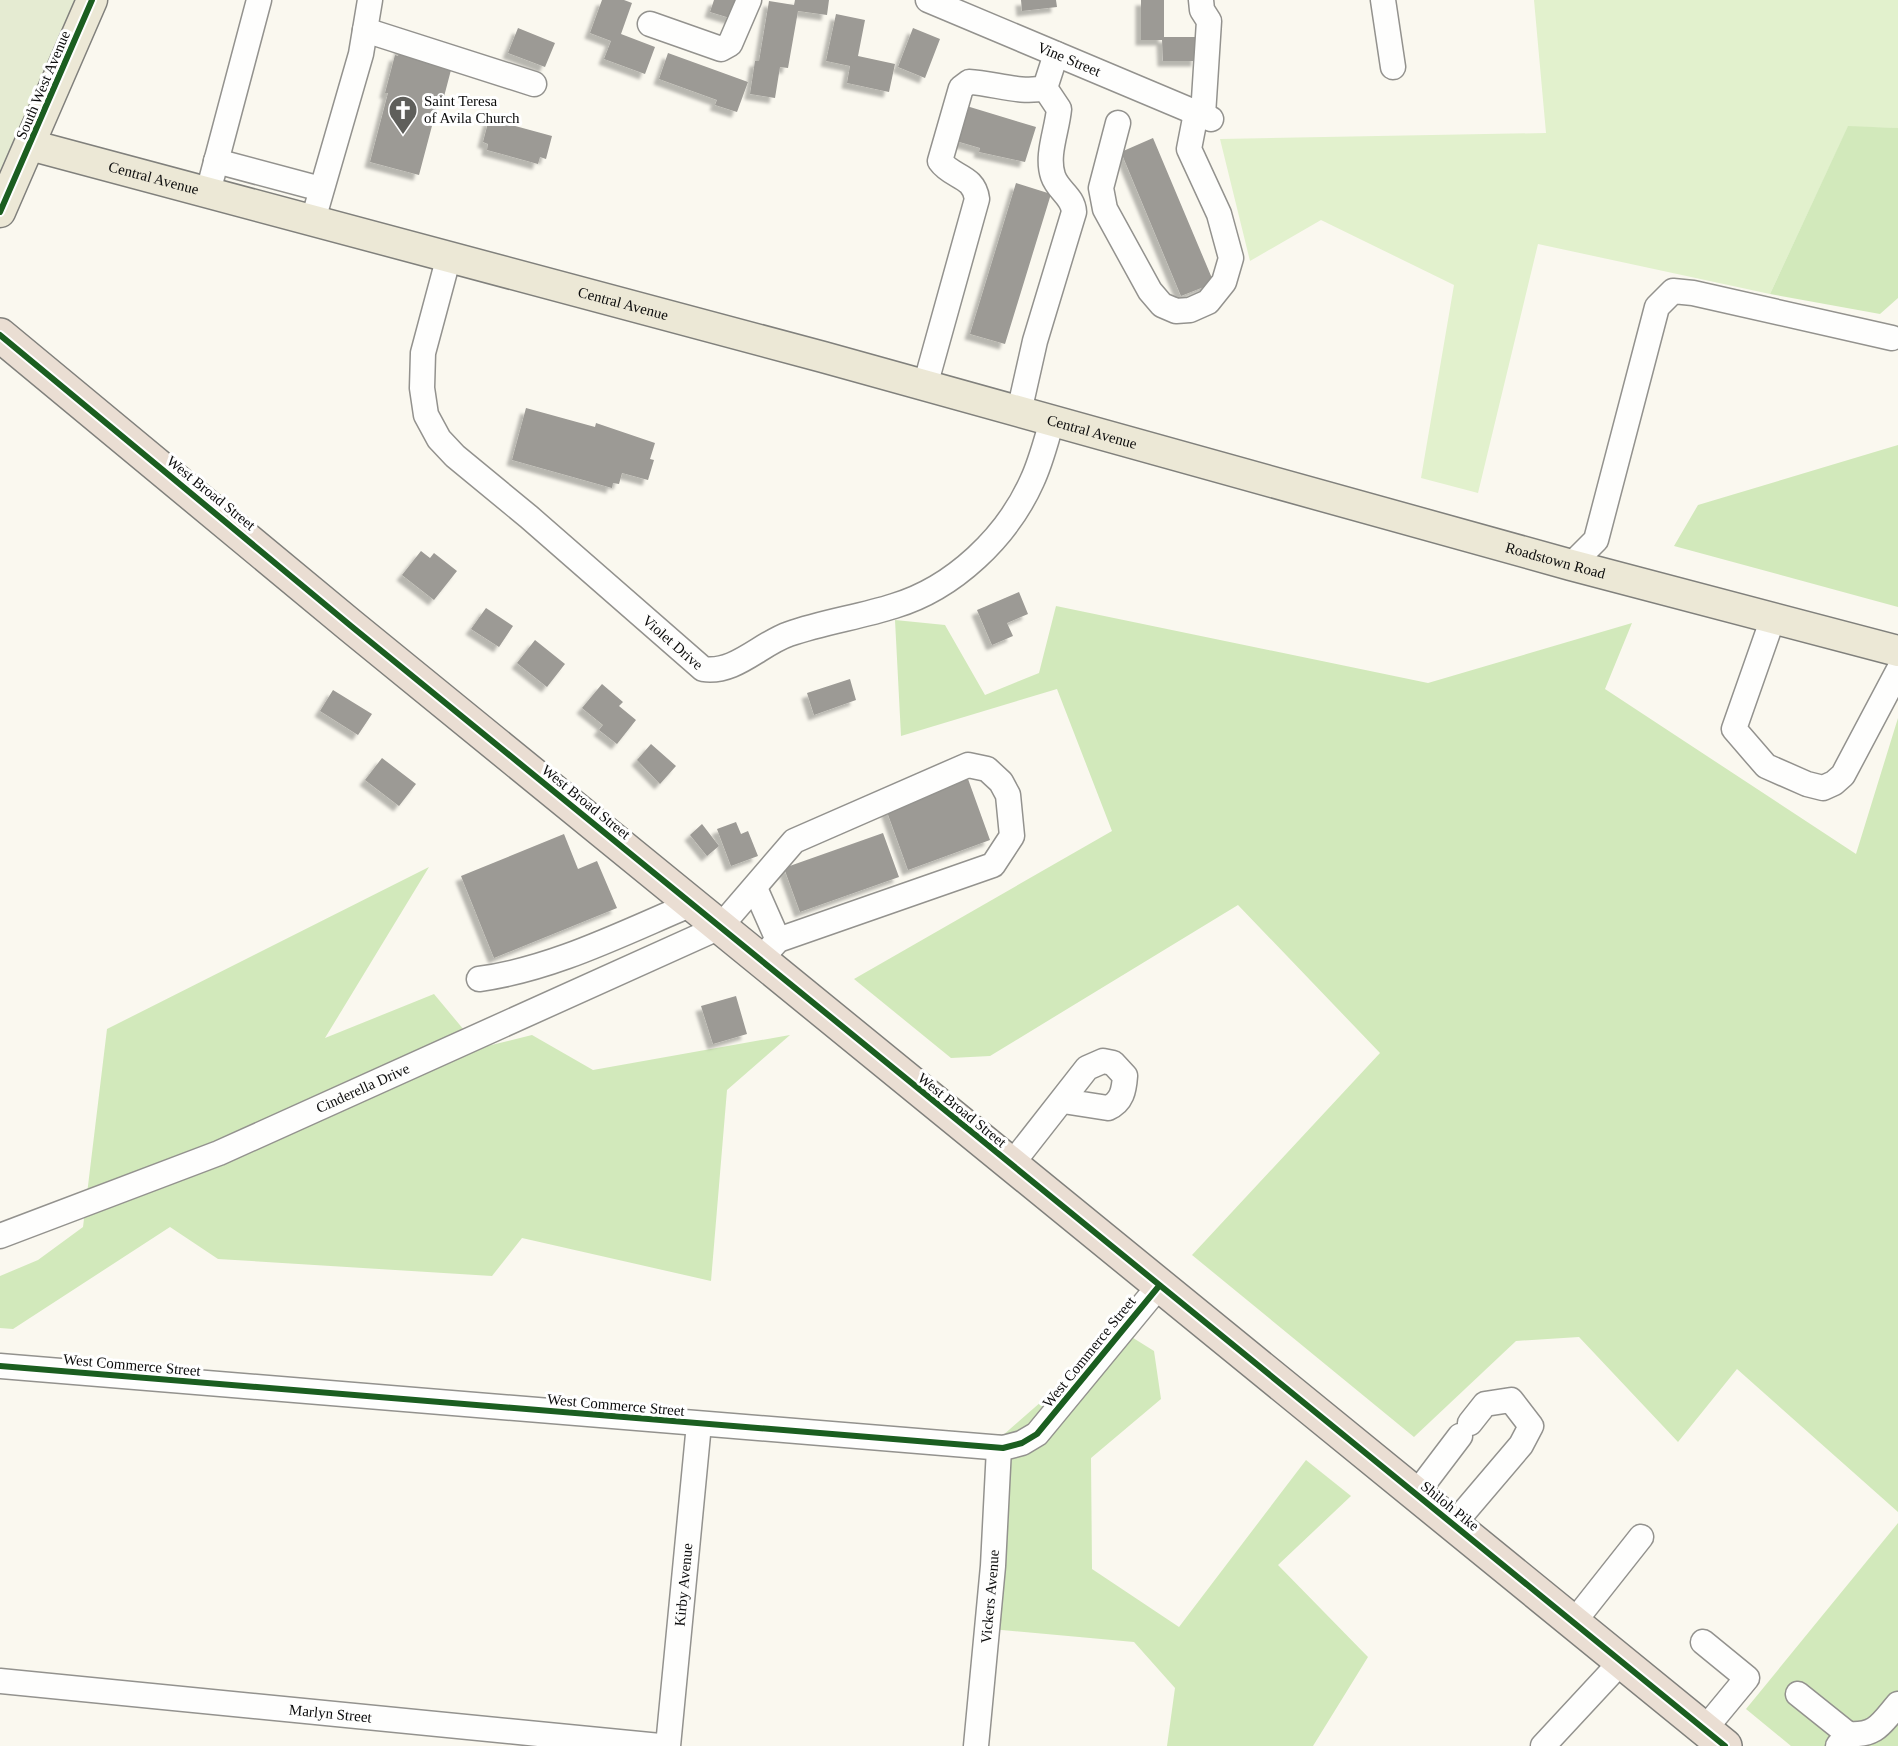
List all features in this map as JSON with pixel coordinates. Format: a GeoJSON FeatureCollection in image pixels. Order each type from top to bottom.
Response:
{"type":"FeatureCollection","features":[{"type":"Feature","properties":{"kind":"highway","name":"West Broad Street"},"geometry":{"type":"LineString","coordinates":[[0,335],[720,927],[769,950],[1011,1165],[1159,1286]]}},
{"type":"Feature","properties":{"kind":"highway","name":"Shiloh Pike"},"geometry":{"type":"LineString","coordinates":[[1159,1286],[1714,1738]]}},
{"type":"Feature","properties":{"kind":"main road","name":"South West Avenue"},"geometry":{"type":"LineString","coordinates":[[0,212],[93,0]]}},
{"type":"Feature","properties":{"kind":"main road","name":"Central Avenue"},"geometry":{"type":"LineString","coordinates":[[30,145],[449,256],[1213,466]]}},
{"type":"Feature","properties":{"kind":"main road","name":"Roadstown Road"},"geometry":{"type":"LineString","coordinates":[[1213,466],[1570,565],[1898,651]]}},
{"type":"Feature","properties":{"kind":"street"},"geometry":{"type":"LineString","coordinates":[[207,192],[259,0]]}},
{"type":"Feature","properties":{"kind":"street"},"geometry":{"type":"LineString","coordinates":[[313,220],[361,54],[370,0]]}},
{"type":"Feature","properties":{"kind":"street"},"geometry":{"type":"LineString","coordinates":[[650,24],[721,49],[730,44],[749,0]]}},
{"type":"Feature","properties":{"kind":"street","name":"Vine Street"},"geometry":{"type":"LineString","coordinates":[[928,0],[1203,116]]}},
{"type":"Feature","properties":{"kind":"street"},"geometry":{"type":"LineString","coordinates":[[1118,123],[1101,188],[1105,208],[1150,291],[1162,305],[1176,311],[1190,310],[1208,302],[1224,282],[1231,258],[1219,214],[1189,149],[1203,116],[1209,21],[1202,10],[1201,0]]}},
{"type":"Feature","properties":{"kind":"street"},"geometry":{"type":"LineString","coordinates":[[1383,0],[1393,67]]}},
{"type":"Feature","properties":{"kind":"street"},"geometry":{"type":"LineString","coordinates":[[365,30],[534,84]]}},
{"type":"Feature","properties":{"kind":"street"},"geometry":{"type":"LineString","coordinates":[[1045,88],[1056,54]]}},
{"type":"Feature","properties":{"kind":"street"},"geometry":{"type":"LineString","coordinates":[[925,386],[977,199],[976,190],[966,178],[946,170],[940,161],[961,88],[969,82],[1030,92],[1045,88]]}},
{"type":"Feature","properties":{"kind":"street"},"geometry":{"type":"LineString","coordinates":[[1019,412],[1035,341],[1074,212],[1073,201],[1061,190],[1049,161],[1059,109],[1045,88]]}},
{"type":"Feature","properties":{"kind":"street"},"geometry":{"type":"LineString","coordinates":[[216,161],[321,189]]}},
{"type":"Feature","properties":{"kind":"street"},"geometry":{"type":"LineString","coordinates":[[1074,212],[1093,212],[1105,208]]}},
{"type":"Feature","properties":{"kind":"street","name":"Violet Drive"},"geometry":{"type":"LineString","coordinates":[[449,256],[423,353],[422,388],[426,415],[439,439],[455,456],[529,517],[703,669],[715,671],[726,668],[786,635],[895,606],[919,596],[962,570],[982,552],[1019,505],[1042,457],[1052,421]]}},
{"type":"Feature","properties":{"kind":"street"},"geometry":{"type":"LineString","coordinates":[[1570,565],[1596,540],[1657,307],[1673,291],[1694,293],[1892,338]]}},
{"type":"Feature","properties":{"kind":"street"},"geometry":{"type":"LineString","coordinates":[[1773,618],[1734,729],[1766,766],[1807,784],[1823,788],[1834,783],[1843,775],[1898,671]]}},
{"type":"Feature","properties":{"kind":"street"},"geometry":{"type":"LineString","coordinates":[[720,927],[794,841],[968,765],[987,769],[1001,782],[1008,795],[1012,836],[1008,846],[993,865],[769,950],[755,888]]}},
{"type":"Feature","properties":{"kind":"street"},"geometry":{"type":"LineString","coordinates":[[479,979],[511,975],[550,963],[692,904]]}},
{"type":"Feature","properties":{"kind":"street","name":"Cinderella Drive"},"geometry":{"type":"LineString","coordinates":[[0,1236],[219,1153],[720,927]]}},
{"type":"Feature","properties":{"kind":"street"},"geometry":{"type":"LineString","coordinates":[[1011,1165],[1064,1101]]}},
{"type":"Feature","properties":{"kind":"street","name":"West Commerce Street"},"geometry":{"type":"LineString","coordinates":[[0,1366],[999,1448],[1022,1443],[1037,1434],[1159,1286]]}},
{"type":"Feature","properties":{"kind":"street"},"geometry":{"type":"LineString","coordinates":[[1416,1494],[1485,1404],[1511,1400],[1531,1426],[1521,1444],[1453,1525]]}},
{"type":"Feature","properties":{"kind":"street","name":"Kirby Avenue"},"geometry":{"type":"LineString","coordinates":[[668,1746],[699,1424]]}},
{"type":"Feature","properties":{"kind":"street","name":"Vickers Avenue"},"geometry":{"type":"LineString","coordinates":[[976,1746],[993,1566],[999,1448]]}},
{"type":"Feature","properties":{"kind":"street"},"geometry":{"type":"LineString","coordinates":[[1573,1623],[1641,1537]]}},
{"type":"Feature","properties":{"kind":"street"},"geometry":{"type":"LineString","coordinates":[[1703,1642],[1747,1678],[1714,1738]]}},
{"type":"Feature","properties":{"kind":"street"},"geometry":{"type":"LineString","coordinates":[[1543,1746],[1621,1662]]}},
{"type":"Feature","properties":{"kind":"street","name":"Marlyn Street"},"geometry":{"type":"LineString","coordinates":[[0,1681],[660,1746]]}},
{"type":"Feature","properties":{"kind":"street"},"geometry":{"type":"LineString","coordinates":[[1798,1694],[1843,1740],[1876,1730],[1898,1704]]}},
{"type":"Feature","properties":{"kind":"green space"},"geometry":{"type":"Polygon","coordinates":[[[0,0],[92,0],[0,212],[0,0]]]}},
{"type":"Feature","properties":{"kind":"green space"},"geometry":{"type":"Polygon","coordinates":[[[1534,0],[1898,0],[1898,128],[1848,127],[1770,294],[1538,244],[1478,493],[1421,478],[1454,285],[1321,220],[1250,261],[1220,139],[1546,133],[1534,0]]]}},
{"type":"Feature","properties":{"kind":"green space"},"geometry":{"type":"Polygon","coordinates":[[[1848,126],[1898,128],[1898,298],[1880,314],[1770,294],[1848,126]]]}},
{"type":"Feature","properties":{"kind":"green space"},"geometry":{"type":"Polygon","coordinates":[[[1898,445],[1898,607],[1674,546],[1698,505],[1898,445]]]}},
{"type":"Feature","properties":{"kind":"green space"},"geometry":{"type":"Polygon","coordinates":[[[1056,606],[1428,683],[1632,623],[1605,689],[1856,854],[1898,718],[1898,1512],[1737,1369],[1678,1442],[1579,1337],[1516,1341],[1414,1437],[1192,1255],[1380,1053],[1238,905],[990,1056],[951,1058],[854,979],[1112,831],[1057,689],[901,736],[895,620],[945,625],[985,695],[1039,673],[1056,606]]]}},
{"type":"Feature","properties":{"kind":"green space"},"geometry":{"type":"Polygon","coordinates":[[[429,867],[325,1038],[434,994],[479,1048],[532,1035],[593,1070],[790,1035],[727,1090],[711,1281],[522,1238],[492,1276],[218,1259],[170,1227],[13,1329],[0,1328],[0,1276],[38,1260],[83,1227],[107,1029],[429,867]]]}},
{"type":"Feature","properties":{"kind":"green space"},"geometry":{"type":"Polygon","coordinates":[[[1122,1331],[1154,1351],[1161,1399],[1091,1458],[1092,1569],[1179,1627],[1306,1460],[1351,1496],[1278,1565],[1368,1657],[1313,1746],[1167,1746],[1175,1688],[1134,1642],[980,1628],[994,1443],[1122,1331]]]}},
{"type":"Feature","properties":{"kind":"green space"},"geometry":{"type":"Polygon","coordinates":[[[1898,1523],[1898,1746],[1791,1746],[1746,1709],[1898,1523]]]}},
{"type":"Feature","properties":{"kind":"building"},"geometry":{"type":"Polygon","coordinates":[[[602,0],[624,0],[632,3],[621,34],[655,47],[645,74],[604,59],[611,41],[590,33],[602,0]]]}},
{"type":"Feature","properties":{"kind":"building"},"geometry":{"type":"Polygon","coordinates":[[[714,0],[739,0],[733,19],[710,12],[714,0]]]}},
{"type":"Feature","properties":{"kind":"building"},"geometry":{"type":"Polygon","coordinates":[[[795,0],[829,0],[827,15],[798,11],[788,68],[780,67],[775,98],[750,94],[755,61],[759,61],[769,1],[794,5],[795,0]]]}},
{"type":"Feature","properties":{"kind":"building"},"geometry":{"type":"Polygon","coordinates":[[[1021,0],[1056,0],[1057,7],[1022,11],[1021,0]]]}},
{"type":"Feature","properties":{"kind":"building"},"geometry":{"type":"Polygon","coordinates":[[[1141,0],[1164,0],[1164,37],[1197,37],[1197,61],[1163,61],[1162,40],[1141,40],[1141,0]]]}},
{"type":"Feature","properties":{"kind":"building"},"geometry":{"type":"Polygon","coordinates":[[[836,14],[865,20],[858,56],[895,64],[889,92],[847,83],[850,66],[826,61],[836,14]]]}},
{"type":"Feature","properties":{"kind":"building"},"geometry":{"type":"Polygon","coordinates":[[[518,28],[555,43],[545,67],[508,53],[518,28]]]}},
{"type":"Feature","properties":{"kind":"building"},"geometry":{"type":"Polygon","coordinates":[[[913,28],[940,39],[925,78],[898,67],[913,28]]]}},
{"type":"Feature","properties":{"kind":"building","name":"Saint Teresa of Avila Church"},"geometry":{"type":"Polygon","coordinates":[[[401,45],[450,58],[447,69],[451,70],[441,108],[437,107],[419,175],[370,162],[388,93],[385,93],[395,55],[398,56],[401,45]]]}},
{"type":"Feature","properties":{"kind":"building"},"geometry":{"type":"Polygon","coordinates":[[[668,53],[748,82],[737,112],[715,105],[717,100],[659,79],[668,53]]]}},
{"type":"Feature","properties":{"kind":"building"},"geometry":{"type":"Polygon","coordinates":[[[960,104],[1036,127],[1025,162],[979,152],[980,148],[949,139],[960,104]]]}},
{"type":"Feature","properties":{"kind":"building"},"geometry":{"type":"Polygon","coordinates":[[[489,119],[552,136],[546,159],[540,157],[538,164],[487,150],[488,144],[483,142],[489,119]]]}},
{"type":"Feature","properties":{"kind":"building"},"geometry":{"type":"Polygon","coordinates":[[[1153,138],[1214,283],[1181,296],[1121,152],[1153,138]]]}},
{"type":"Feature","properties":{"kind":"building"},"geometry":{"type":"Polygon","coordinates":[[[1016,183],[1051,194],[1005,344],[970,334],[1016,183]]]}},
{"type":"Feature","properties":{"kind":"building"},"geometry":{"type":"Polygon","coordinates":[[[526,408],[595,427],[596,423],[655,443],[650,459],[654,460],[648,480],[622,473],[619,484],[613,483],[612,488],[512,460],[526,408]]]}},
{"type":"Feature","properties":{"kind":"building"},"geometry":{"type":"Polygon","coordinates":[[[421,551],[430,558],[434,553],[457,571],[434,600],[402,575],[421,551]]]}},
{"type":"Feature","properties":{"kind":"building"},"geometry":{"type":"Polygon","coordinates":[[[1019,592],[1028,614],[1007,623],[1013,636],[992,645],[977,610],[1019,592]]]}},
{"type":"Feature","properties":{"kind":"building"},"geometry":{"type":"Polygon","coordinates":[[[486,608],[513,626],[499,647],[471,629],[486,608]]]}},
{"type":"Feature","properties":{"kind":"building"},"geometry":{"type":"Polygon","coordinates":[[[535,640],[565,664],[547,687],[517,663],[535,640]]]}},
{"type":"Feature","properties":{"kind":"building"},"geometry":{"type":"Polygon","coordinates":[[[850,679],[856,700],[814,715],[807,693],[850,679]]]}},
{"type":"Feature","properties":{"kind":"building"},"geometry":{"type":"Polygon","coordinates":[[[602,684],[623,702],[619,706],[636,720],[617,744],[599,730],[603,725],[582,708],[602,684]]]}},
{"type":"Feature","properties":{"kind":"building"},"geometry":{"type":"Polygon","coordinates":[[[333,690],[372,714],[358,735],[320,711],[333,690]]]}},
{"type":"Feature","properties":{"kind":"building"},"geometry":{"type":"Polygon","coordinates":[[[651,744],[676,766],[660,784],[637,760],[651,744]]]}},
{"type":"Feature","properties":{"kind":"building"},"geometry":{"type":"Polygon","coordinates":[[[382,758],[416,784],[399,806],[365,780],[382,758]]]}},
{"type":"Feature","properties":{"kind":"building"},"geometry":{"type":"Polygon","coordinates":[[[968,779],[990,840],[908,870],[886,809],[968,779]]]}},
{"type":"Feature","properties":{"kind":"building"},"geometry":{"type":"Polygon","coordinates":[[[736,822],[741,834],[748,831],[758,856],[731,866],[717,829],[736,822]]]}},
{"type":"Feature","properties":{"kind":"building"},"geometry":{"type":"Polygon","coordinates":[[[702,824],[719,846],[707,856],[690,835],[702,824]]]}},
{"type":"Feature","properties":{"kind":"building"},"geometry":{"type":"Polygon","coordinates":[[[883,833],[899,877],[800,912],[784,868],[883,833]]]}},
{"type":"Feature","properties":{"kind":"building"},"geometry":{"type":"Polygon","coordinates":[[[564,834],[578,869],[597,861],[617,908],[494,958],[461,876],[564,834]]]}},
{"type":"Feature","properties":{"kind":"building"},"geometry":{"type":"Polygon","coordinates":[[[736,996],[747,1034],[713,1044],[701,1006],[736,996]]]}},
{"type":"Feature","properties":{"kind":"cycle path"},"geometry":{"type":"LineString","coordinates":[[0,212],[92,0]]}},
{"type":"Feature","properties":{"kind":"cycle path"},"geometry":{"type":"LineString","coordinates":[[0,335],[351,626],[1725,1746]]}},
{"type":"Feature","properties":{"kind":"cycle path"},"geometry":{"type":"LineString","coordinates":[[0,1366],[1003,1448],[1022,1443],[1037,1434],[1159,1286]]}},
{"type":"Feature","properties":{"kind":"place","name":"Saint Teresa of Avila Church"},"geometry":{"type":"Point","coordinates":[403,136]}}]}
